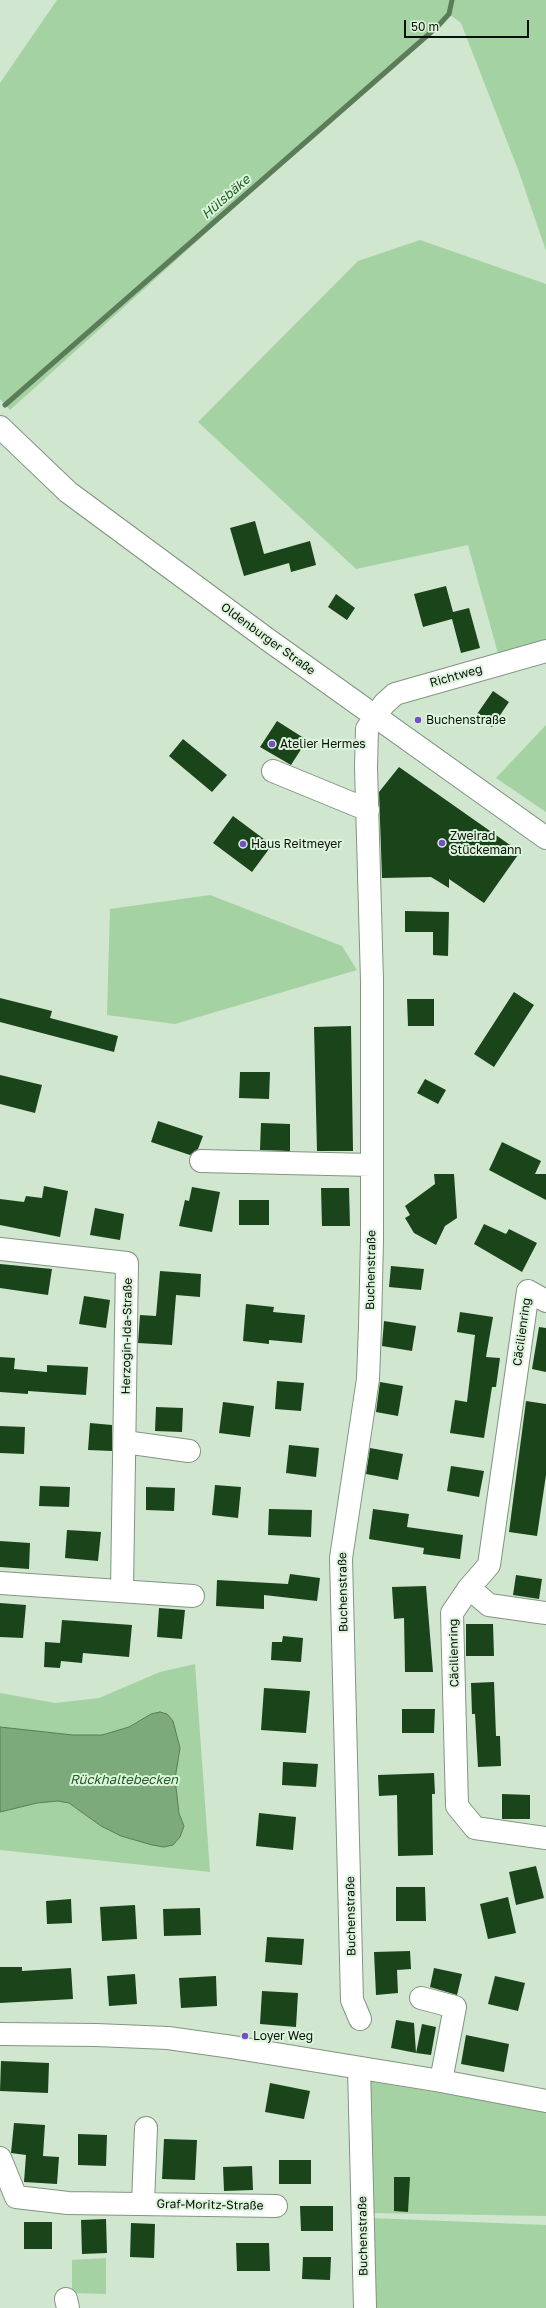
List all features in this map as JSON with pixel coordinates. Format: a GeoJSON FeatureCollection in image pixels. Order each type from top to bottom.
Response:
{"type":"FeatureCollection","features":[{"type":"Feature","properties":{"kind":"street","name":"Oldenburger Straße"},"geometry":{"type":"LineString","coordinates":[[0,427],[68,492],[267,639],[546,838]]}},
{"type":"Feature","properties":{"kind":"street","name":"Richtweg"},"geometry":{"type":"LineString","coordinates":[[375,716],[395,694],[546,651]]}},
{"type":"Feature","properties":{"kind":"street","name":"Buchenstraße"},"geometry":{"type":"LineString","coordinates":[[360,2019],[352,2000],[346,1682],[341,1558],[368,1379],[372,1247],[372,980],[367,729],[375,716]]}},
{"type":"Feature","properties":{"kind":"street"},"geometry":{"type":"LineString","coordinates":[[273,771],[368,810]]}},
{"type":"Feature","properties":{"kind":"street"},"geometry":{"type":"LineString","coordinates":[[201,1161],[371,1165]]}},
{"type":"Feature","properties":{"kind":"street","name":"Herzogin-Ida-Straße"},"geometry":{"type":"LineString","coordinates":[[0,1249],[127,1263],[122,1590]]}},
{"type":"Feature","properties":{"kind":"street","name":"Cäcilienring"},"geometry":{"type":"LineString","coordinates":[[546,1301],[528,1292],[489,1565],[469,1588],[452,1613],[457,1806],[475,1828],[546,1838]]}},
{"type":"Feature","properties":{"kind":"street"},"geometry":{"type":"LineString","coordinates":[[125,1442],[189,1451]]}},
{"type":"Feature","properties":{"kind":"street"},"geometry":{"type":"LineString","coordinates":[[0,1583],[122,1590],[193,1596]]}},
{"type":"Feature","properties":{"kind":"street"},"geometry":{"type":"LineString","coordinates":[[469,1588],[489,1605],[546,1613]]}},
{"type":"Feature","properties":{"kind":"street"},"geometry":{"type":"LineString","coordinates":[[421,1998],[455,2007],[441,2081]]}},
{"type":"Feature","properties":{"kind":"street"},"geometry":{"type":"LineString","coordinates":[[0,2034],[96,2035],[168,2038],[441,2081],[546,2101]]}},
{"type":"Feature","properties":{"kind":"street","name":"Buchenstraße"},"geometry":{"type":"LineString","coordinates":[[359,2068],[365,2308]]}},
{"type":"Feature","properties":{"kind":"street","name":"Graf-Moritz-Straße"},"geometry":{"type":"LineString","coordinates":[[143,2203],[146,2128]]}},
{"type":"Feature","properties":{"kind":"street","name":"Graf-Moritz-Straße"},"geometry":{"type":"LineString","coordinates":[[0,2158],[16,2197],[68,2203],[276,2206]]}},
{"type":"Feature","properties":{"kind":"shaded area"},"geometry":{"type":"Polygon","coordinates":[[[57,0],[546,0],[546,251],[519,172],[461,23],[449,14],[10,410],[0,399],[0,83],[57,0]]]}},
{"type":"Feature","properties":{"kind":"shaded area"},"geometry":{"type":"Polygon","coordinates":[[[420,240],[546,284],[546,643],[499,657],[468,545],[356,569],[198,422],[358,261],[420,240]]]}},
{"type":"Feature","properties":{"kind":"shaded area"},"geometry":{"type":"Polygon","coordinates":[[[546,725],[546,812],[496,778],[546,725]]]}},
{"type":"Feature","properties":{"kind":"shaded area"},"geometry":{"type":"Polygon","coordinates":[[[210,895],[342,946],[357,970],[175,1024],[107,1015],[110,909],[210,895]]]}},
{"type":"Feature","properties":{"kind":"shaded area"},"geometry":{"type":"Polygon","coordinates":[[[195,1664],[210,1872],[0,1850],[0,1812],[37,1803],[58,1801],[69,1803],[101,1826],[121,1836],[164,1847],[184,1826],[176,1801],[175,1779],[180,1748],[151,1714],[129,1727],[102,1735],[73,1735],[0,1727],[0,1693],[55,1703],[99,1698],[160,1672],[195,1664]]]}},
{"type":"Feature","properties":{"kind":"shaded area"},"geometry":{"type":"Polygon","coordinates":[[[367,2081],[546,2110],[546,2216],[370,2213],[367,2081]]]}},
{"type":"Feature","properties":{"kind":"shaded area"},"geometry":{"type":"Polygon","coordinates":[[[371,2218],[546,2225],[546,2308],[373,2308],[371,2218]]]}},
{"type":"Feature","properties":{"kind":"shaded area"},"geometry":{"type":"Polygon","coordinates":[[[106,2258],[106,2294],[72,2293],[72,2260],[106,2258]]]}},
{"type":"Feature","properties":{"kind":"water","name":"Rückhaltebecken"},"geometry":{"type":"Polygon","coordinates":[[[160,1712],[167,1714],[173,1721],[180,1748],[175,1779],[179,1813],[184,1826],[180,1837],[173,1845],[164,1847],[152,1845],[121,1836],[101,1826],[69,1803],[58,1801],[37,1803],[0,1812],[0,1727],[73,1735],[102,1735],[129,1727],[151,1714],[160,1712]]]}},
{"type":"Feature","properties":{"kind":"building"},"geometry":{"type":"Polygon","coordinates":[[[255,521],[264,554],[310,541],[316,565],[291,572],[289,563],[244,576],[230,528],[255,521]]]}},
{"type":"Feature","properties":{"kind":"building"},"geometry":{"type":"Polygon","coordinates":[[[446,586],[453,612],[469,608],[480,648],[461,653],[452,619],[423,627],[414,594],[446,586]]]}},
{"type":"Feature","properties":{"kind":"building"},"geometry":{"type":"Polygon","coordinates":[[[336,594],[355,608],[347,620],[328,607],[336,594]]]}},
{"type":"Feature","properties":{"kind":"building"},"geometry":{"type":"Polygon","coordinates":[[[493,691],[509,702],[492,727],[475,717],[493,691]]]}},
{"type":"Feature","properties":{"kind":"building"},"geometry":{"type":"Polygon","coordinates":[[[277,721],[307,740],[291,765],[260,747],[277,721]]]}},
{"type":"Feature","properties":{"kind":"building"},"geometry":{"type":"Polygon","coordinates":[[[183,739],[227,775],[212,792],[169,756],[183,739]]]}},
{"type":"Feature","properties":{"kind":"building","name":"Zweirad Stückemann"},"geometry":{"type":"Polygon","coordinates":[[[399,767],[520,852],[484,903],[449,879],[449,888],[431,877],[382,878],[379,792],[399,767]]]}},
{"type":"Feature","properties":{"kind":"building","name":"Haus Reitmeyer"},"geometry":{"type":"Polygon","coordinates":[[[233,816],[272,845],[252,872],[213,843],[233,816]]]}},
{"type":"Feature","properties":{"kind":"building"},"geometry":{"type":"Polygon","coordinates":[[[405,911],[449,912],[448,956],[433,955],[433,932],[405,932],[405,911]]]}},
{"type":"Feature","properties":{"kind":"building"},"geometry":{"type":"Polygon","coordinates":[[[514,992],[534,1005],[494,1067],[474,1054],[514,992]]]}},
{"type":"Feature","properties":{"kind":"building"},"geometry":{"type":"Polygon","coordinates":[[[0,998],[52,1011],[50,1018],[118,1036],[114,1052],[0,1022],[0,998]]]}},
{"type":"Feature","properties":{"kind":"building"},"geometry":{"type":"Polygon","coordinates":[[[407,999],[434,999],[434,1026],[408,1026],[407,999]]]}},
{"type":"Feature","properties":{"kind":"building"},"geometry":{"type":"Polygon","coordinates":[[[351,1026],[353,1151],[317,1151],[314,1027],[351,1026]]]}},
{"type":"Feature","properties":{"kind":"building"},"geometry":{"type":"Polygon","coordinates":[[[240,1072],[270,1072],[269,1099],[239,1098],[240,1072]]]}},
{"type":"Feature","properties":{"kind":"building"},"geometry":{"type":"Polygon","coordinates":[[[0,1075],[42,1085],[35,1113],[0,1104],[0,1075]]]}},
{"type":"Feature","properties":{"kind":"building"},"geometry":{"type":"Polygon","coordinates":[[[425,1079],[446,1090],[438,1104],[417,1093],[425,1079]]]}},
{"type":"Feature","properties":{"kind":"building"},"geometry":{"type":"Polygon","coordinates":[[[158,1121],[203,1136],[198,1149],[190,1155],[151,1142],[158,1121]]]}},
{"type":"Feature","properties":{"kind":"building"},"geometry":{"type":"Polygon","coordinates":[[[261,1123],[290,1124],[290,1151],[260,1150],[261,1123]]]}},
{"type":"Feature","properties":{"kind":"building"},"geometry":{"type":"Polygon","coordinates":[[[502,1142],[541,1161],[535,1174],[546,1174],[546,1200],[489,1170],[502,1142]]]}},
{"type":"Feature","properties":{"kind":"building"},"geometry":{"type":"Polygon","coordinates":[[[434,1174],[454,1174],[457,1218],[445,1226],[436,1245],[414,1233],[405,1218],[410,1215],[405,1206],[435,1184],[434,1174]]]}},
{"type":"Feature","properties":{"kind":"building"},"geometry":{"type":"Polygon","coordinates":[[[44,1186],[68,1191],[60,1237],[0,1225],[0,1199],[24,1202],[26,1196],[42,1198],[44,1186]]]}},
{"type":"Feature","properties":{"kind":"building"},"geometry":{"type":"Polygon","coordinates":[[[192,1187],[220,1192],[212,1232],[179,1226],[185,1200],[189,1201],[192,1187]]]}},
{"type":"Feature","properties":{"kind":"building"},"geometry":{"type":"Polygon","coordinates":[[[321,1188],[349,1188],[350,1226],[322,1226],[321,1188]]]}},
{"type":"Feature","properties":{"kind":"building"},"geometry":{"type":"Polygon","coordinates":[[[239,1200],[269,1200],[269,1225],[239,1225],[239,1200]]]}},
{"type":"Feature","properties":{"kind":"building"},"geometry":{"type":"Polygon","coordinates":[[[95,1208],[124,1214],[120,1240],[90,1235],[95,1208]]]}},
{"type":"Feature","properties":{"kind":"building"},"geometry":{"type":"Polygon","coordinates":[[[484,1224],[506,1234],[509,1229],[537,1243],[522,1272],[474,1244],[484,1224]]]}},
{"type":"Feature","properties":{"kind":"building"},"geometry":{"type":"Polygon","coordinates":[[[0,1264],[52,1269],[48,1295],[0,1288],[0,1264]]]}},
{"type":"Feature","properties":{"kind":"building"},"geometry":{"type":"Polygon","coordinates":[[[391,1266],[424,1269],[421,1290],[389,1287],[391,1266]]]}},
{"type":"Feature","properties":{"kind":"building"},"geometry":{"type":"Polygon","coordinates":[[[160,1271],[201,1274],[200,1297],[176,1295],[172,1345],[138,1343],[140,1315],[156,1316],[160,1271]]]}},
{"type":"Feature","properties":{"kind":"building"},"geometry":{"type":"Polygon","coordinates":[[[84,1296],[110,1300],[106,1328],[79,1324],[84,1296]]]}},
{"type":"Feature","properties":{"kind":"building"},"geometry":{"type":"Polygon","coordinates":[[[246,1304],[274,1307],[273,1312],[305,1315],[302,1343],[269,1340],[269,1344],[243,1341],[246,1304]]]}},
{"type":"Feature","properties":{"kind":"building"},"geometry":{"type":"Polygon","coordinates":[[[460,1312],[493,1317],[486,1357],[500,1358],[496,1387],[492,1387],[484,1438],[450,1433],[455,1400],[467,1402],[475,1335],[457,1332],[460,1312]]]}},
{"type":"Feature","properties":{"kind":"building"},"geometry":{"type":"Polygon","coordinates":[[[384,1321],[416,1326],[412,1351],[382,1346],[384,1321]]]}},
{"type":"Feature","properties":{"kind":"building"},"geometry":{"type":"Polygon","coordinates":[[[539,1327],[546,1328],[546,1372],[532,1369],[539,1327]]]}},
{"type":"Feature","properties":{"kind":"building"},"geometry":{"type":"Polygon","coordinates":[[[0,1357],[15,1358],[14,1369],[47,1372],[47,1365],[88,1367],[86,1395],[28,1391],[28,1394],[0,1392],[0,1357]]]}},
{"type":"Feature","properties":{"kind":"building"},"geometry":{"type":"Polygon","coordinates":[[[277,1381],[304,1383],[301,1411],[275,1409],[277,1381]]]}},
{"type":"Feature","properties":{"kind":"building"},"geometry":{"type":"Polygon","coordinates":[[[380,1382],[403,1386],[398,1416],[376,1412],[380,1382]]]}},
{"type":"Feature","properties":{"kind":"building"},"geometry":{"type":"Polygon","coordinates":[[[526,1401],[546,1404],[546,1475],[537,1536],[509,1532],[526,1401]]]}},
{"type":"Feature","properties":{"kind":"building"},"geometry":{"type":"Polygon","coordinates":[[[223,1402],[254,1406],[250,1437],[219,1433],[223,1402]]]}},
{"type":"Feature","properties":{"kind":"building"},"geometry":{"type":"Polygon","coordinates":[[[156,1407],[183,1408],[182,1432],[155,1431],[156,1407]]]}},
{"type":"Feature","properties":{"kind":"building"},"geometry":{"type":"Polygon","coordinates":[[[90,1423],[112,1425],[112,1451],[88,1450],[90,1423]]]}},
{"type":"Feature","properties":{"kind":"building"},"geometry":{"type":"Polygon","coordinates":[[[0,1426],[25,1427],[24,1454],[0,1453],[0,1426]]]}},
{"type":"Feature","properties":{"kind":"building"},"geometry":{"type":"Polygon","coordinates":[[[289,1445],[319,1448],[316,1477],[286,1473],[289,1445]]]}},
{"type":"Feature","properties":{"kind":"building"},"geometry":{"type":"Polygon","coordinates":[[[370,1448],[403,1454],[398,1480],[366,1474],[370,1448]]]}},
{"type":"Feature","properties":{"kind":"building"},"geometry":{"type":"Polygon","coordinates":[[[451,1466],[484,1471],[479,1497],[447,1491],[451,1466]]]}},
{"type":"Feature","properties":{"kind":"building"},"geometry":{"type":"Polygon","coordinates":[[[215,1485],[241,1487],[238,1518],[212,1515],[215,1485]]]}},
{"type":"Feature","properties":{"kind":"building"},"geometry":{"type":"Polygon","coordinates":[[[40,1486],[70,1487],[69,1507],[39,1506],[40,1486]]]}},
{"type":"Feature","properties":{"kind":"building"},"geometry":{"type":"Polygon","coordinates":[[[146,1487],[175,1488],[174,1511],[146,1510],[146,1487]]]}},
{"type":"Feature","properties":{"kind":"building"},"geometry":{"type":"Polygon","coordinates":[[[269,1509],[312,1510],[311,1537],[268,1535],[269,1509]]]}},
{"type":"Feature","properties":{"kind":"building"},"geometry":{"type":"Polygon","coordinates":[[[373,1509],[409,1514],[407,1527],[463,1535],[460,1559],[423,1554],[424,1548],[369,1539],[373,1509]]]}},
{"type":"Feature","properties":{"kind":"building"},"geometry":{"type":"Polygon","coordinates":[[[67,1530],[101,1532],[98,1561],[65,1558],[67,1530]]]}},
{"type":"Feature","properties":{"kind":"building"},"geometry":{"type":"Polygon","coordinates":[[[0,1541],[30,1543],[29,1569],[0,1567],[0,1541]]]}},
{"type":"Feature","properties":{"kind":"building"},"geometry":{"type":"Polygon","coordinates":[[[290,1574],[320,1578],[317,1601],[264,1595],[264,1609],[216,1606],[217,1580],[288,1584],[290,1574]]]}},
{"type":"Feature","properties":{"kind":"building"},"geometry":{"type":"Polygon","coordinates":[[[516,1575],[542,1579],[539,1599],[513,1595],[516,1575]]]}},
{"type":"Feature","properties":{"kind":"building"},"geometry":{"type":"Polygon","coordinates":[[[426,1586],[433,1672],[405,1672],[404,1618],[394,1619],[392,1587],[426,1586]]]}},
{"type":"Feature","properties":{"kind":"building"},"geometry":{"type":"Polygon","coordinates":[[[0,1603],[26,1605],[23,1638],[0,1637],[0,1603]]]}},
{"type":"Feature","properties":{"kind":"building"},"geometry":{"type":"Polygon","coordinates":[[[159,1608],[185,1610],[182,1639],[157,1637],[159,1608]]]}},
{"type":"Feature","properties":{"kind":"building"},"geometry":{"type":"Polygon","coordinates":[[[62,1620],[132,1625],[129,1657],[83,1653],[82,1663],[61,1661],[60,1668],[44,1667],[45,1642],[60,1643],[62,1620]]]}},
{"type":"Feature","properties":{"kind":"building"},"geometry":{"type":"Polygon","coordinates":[[[466,1624],[493,1624],[494,1656],[466,1656],[466,1624]]]}},
{"type":"Feature","properties":{"kind":"building"},"geometry":{"type":"Polygon","coordinates":[[[283,1636],[303,1638],[301,1662],[271,1660],[272,1642],[282,1642],[283,1636]]]}},
{"type":"Feature","properties":{"kind":"building"},"geometry":{"type":"Polygon","coordinates":[[[494,1682],[496,1736],[500,1736],[501,1766],[478,1767],[475,1714],[472,1714],[471,1683],[494,1682]]]}},
{"type":"Feature","properties":{"kind":"building"},"geometry":{"type":"Polygon","coordinates":[[[264,1688],[310,1691],[306,1733],[261,1730],[264,1688]]]}},
{"type":"Feature","properties":{"kind":"building"},"geometry":{"type":"Polygon","coordinates":[[[402,1709],[435,1709],[434,1733],[402,1733],[402,1709]]]}},
{"type":"Feature","properties":{"kind":"building"},"geometry":{"type":"Polygon","coordinates":[[[283,1762],[318,1764],[316,1787],[282,1785],[283,1762]]]}},
{"type":"Feature","properties":{"kind":"building"},"geometry":{"type":"Polygon","coordinates":[[[434,1773],[435,1794],[432,1794],[433,1855],[398,1856],[397,1795],[379,1796],[378,1775],[434,1773]]]}},
{"type":"Feature","properties":{"kind":"building"},"geometry":{"type":"Polygon","coordinates":[[[502,1794],[530,1795],[530,1819],[502,1819],[502,1794]]]}},
{"type":"Feature","properties":{"kind":"building"},"geometry":{"type":"Polygon","coordinates":[[[259,1813],[296,1817],[293,1850],[256,1846],[259,1813]]]}},
{"type":"Feature","properties":{"kind":"building"},"geometry":{"type":"Polygon","coordinates":[[[536,1866],[544,1898],[516,1905],[509,1872],[536,1866]]]}},
{"type":"Feature","properties":{"kind":"building"},"geometry":{"type":"Polygon","coordinates":[[[396,1887],[425,1887],[426,1921],[396,1921],[396,1887]]]}},
{"type":"Feature","properties":{"kind":"building"},"geometry":{"type":"Polygon","coordinates":[[[508,1897],[516,1933],[488,1939],[480,1904],[508,1897]]]}},
{"type":"Feature","properties":{"kind":"building"},"geometry":{"type":"Polygon","coordinates":[[[71,1899],[72,1923],[47,1924],[46,1901],[71,1899]]]}},
{"type":"Feature","properties":{"kind":"building"},"geometry":{"type":"Polygon","coordinates":[[[135,1905],[137,1939],[102,1941],[100,1907],[135,1905]]]}},
{"type":"Feature","properties":{"kind":"building"},"geometry":{"type":"Polygon","coordinates":[[[200,1908],[201,1935],[164,1936],[163,1909],[200,1908]]]}},
{"type":"Feature","properties":{"kind":"building"},"geometry":{"type":"Polygon","coordinates":[[[267,1937],[304,1939],[302,1965],[265,1962],[267,1937]]]}},
{"type":"Feature","properties":{"kind":"building"},"geometry":{"type":"Polygon","coordinates":[[[410,1951],[411,1969],[397,1970],[398,1993],[376,1995],[374,1952],[410,1951]]]}},
{"type":"Feature","properties":{"kind":"building"},"geometry":{"type":"Polygon","coordinates":[[[0,1967],[22,1967],[22,1971],[71,1968],[73,1999],[0,2003],[0,1967]]]}},
{"type":"Feature","properties":{"kind":"building"},"geometry":{"type":"Polygon","coordinates":[[[434,1968],[462,1974],[457,1995],[430,1987],[434,1968]]]}},
{"type":"Feature","properties":{"kind":"building"},"geometry":{"type":"Polygon","coordinates":[[[135,1974],[137,2004],[109,2006],[107,1976],[135,1974]]]}},
{"type":"Feature","properties":{"kind":"building"},"geometry":{"type":"Polygon","coordinates":[[[216,1976],[217,2006],[181,2008],[179,1978],[216,1976]]]}},
{"type":"Feature","properties":{"kind":"building"},"geometry":{"type":"Polygon","coordinates":[[[495,1976],[525,1983],[518,2011],[488,2004],[495,1976]]]}},
{"type":"Feature","properties":{"kind":"building"},"geometry":{"type":"Polygon","coordinates":[[[262,1991],[298,1993],[296,2027],[260,2024],[262,1991]]]}},
{"type":"Feature","properties":{"kind":"building"},"geometry":{"type":"Polygon","coordinates":[[[396,2020],[414,2023],[416,2053],[391,2048],[396,2020]]]}},
{"type":"Feature","properties":{"kind":"building"},"geometry":{"type":"Polygon","coordinates":[[[422,2024],[436,2027],[431,2055],[416,2053],[422,2024]]]}},
{"type":"Feature","properties":{"kind":"building"},"geometry":{"type":"Polygon","coordinates":[[[466,2035],[509,2044],[504,2072],[461,2064],[466,2035]]]}},
{"type":"Feature","properties":{"kind":"building"},"geometry":{"type":"Polygon","coordinates":[[[1,2061],[49,2063],[48,2093],[0,2091],[1,2061]]]}},
{"type":"Feature","properties":{"kind":"building"},"geometry":{"type":"Polygon","coordinates":[[[270,2083],[310,2091],[304,2119],[265,2112],[270,2083]]]}},
{"type":"Feature","properties":{"kind":"building"},"geometry":{"type":"Polygon","coordinates":[[[14,2123],[45,2125],[43,2156],[59,2157],[57,2184],[24,2182],[26,2155],[11,2153],[14,2123]]]}},
{"type":"Feature","properties":{"kind":"building"},"geometry":{"type":"Polygon","coordinates":[[[78,2134],[107,2135],[106,2166],[78,2165],[78,2134]]]}},
{"type":"Feature","properties":{"kind":"building"},"geometry":{"type":"Polygon","coordinates":[[[164,2139],[197,2140],[195,2180],[162,2179],[164,2139]]]}},
{"type":"Feature","properties":{"kind":"building"},"geometry":{"type":"Polygon","coordinates":[[[279,2160],[311,2160],[311,2184],[279,2184],[279,2160]]]}},
{"type":"Feature","properties":{"kind":"building"},"geometry":{"type":"Polygon","coordinates":[[[252,2166],[253,2190],[224,2191],[223,2167],[252,2166]]]}},
{"type":"Feature","properties":{"kind":"building"},"geometry":{"type":"Polygon","coordinates":[[[394,2177],[410,2177],[408,2212],[394,2211],[394,2177]]]}},
{"type":"Feature","properties":{"kind":"building"},"geometry":{"type":"Polygon","coordinates":[[[300,2206],[333,2206],[333,2231],[301,2231],[300,2206]]]}},
{"type":"Feature","properties":{"kind":"building"},"geometry":{"type":"Polygon","coordinates":[[[106,2219],[107,2253],[82,2254],[81,2220],[106,2219]]]}},
{"type":"Feature","properties":{"kind":"building"},"geometry":{"type":"Polygon","coordinates":[[[24,2222],[52,2222],[52,2249],[24,2249],[24,2222]]]}},
{"type":"Feature","properties":{"kind":"building"},"geometry":{"type":"Polygon","coordinates":[[[131,2223],[155,2224],[154,2258],[130,2257],[131,2223]]]}},
{"type":"Feature","properties":{"kind":"building"},"geometry":{"type":"Polygon","coordinates":[[[236,2243],[269,2243],[270,2271],[237,2271],[236,2243]]]}},
{"type":"Feature","properties":{"kind":"building"},"geometry":{"type":"Polygon","coordinates":[[[303,2257],[331,2257],[330,2280],[302,2279],[303,2257]]]}},
{"type":"Feature","properties":{"kind":"waterway","name":"Hülsbäke"},"geometry":{"type":"LineString","coordinates":[[5,405],[437,27],[449,14],[452,0]]}},
{"type":"Feature","properties":{"kind":"place","name":"Buchenstraße"},"geometry":{"type":"Point","coordinates":[418,720]}},
{"type":"Feature","properties":{"kind":"place","name":"Atelier Hermes"},"geometry":{"type":"Point","coordinates":[272,744]}},
{"type":"Feature","properties":{"kind":"place","name":"Zweirad Stückemann"},"geometry":{"type":"Point","coordinates":[442,843]}},
{"type":"Feature","properties":{"kind":"place","name":"Haus Reitmeyer"},"geometry":{"type":"Point","coordinates":[243,844]}},
{"type":"Feature","properties":{"kind":"place","name":"Loyer Weg"},"geometry":{"type":"Point","coordinates":[245,2036]}}]}
